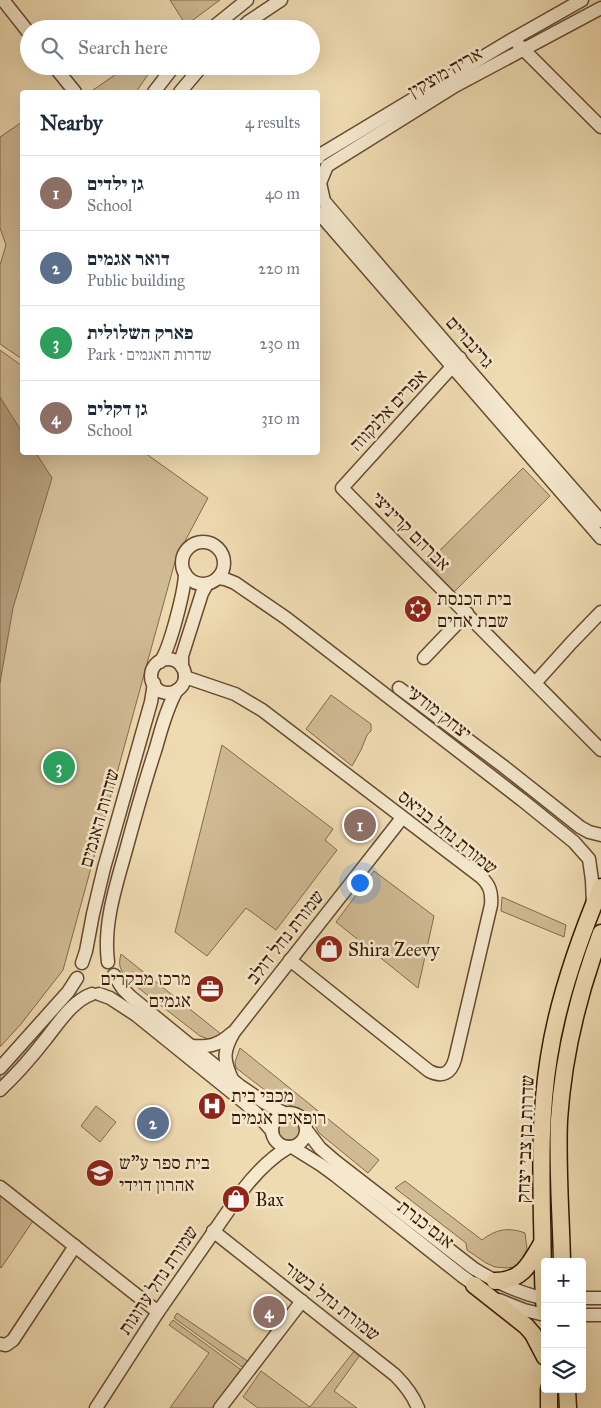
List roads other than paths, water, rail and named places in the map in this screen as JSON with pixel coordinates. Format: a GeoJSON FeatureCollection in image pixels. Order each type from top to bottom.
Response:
{"type":"FeatureCollection","features":[{"type":"Feature","properties":{"kind":"main road","name":"שדרות בן צבי יצחק"},"geometry":{"type":"LineString","coordinates":[[544,1303],[540,1154],[549,1056],[571,970],[601,887]]}},
{"type":"Feature","properties":{"kind":"main road","name":"שדרות בן צבי יצחק"},"geometry":{"type":"LineString","coordinates":[[562,1258],[559,1148],[563,1088],[577,1013],[601,933]]}},
{"type":"Feature","properties":{"kind":"main road"},"geometry":{"type":"LineString","coordinates":[[495,1281],[505,1281],[520,1274],[533,1260],[542,1243]]}},
{"type":"Feature","properties":{"kind":"main road"},"geometry":{"type":"LineString","coordinates":[[474,1285],[526,1326],[542,1348]]}},
{"type":"Feature","properties":{"kind":"main road"},"geometry":{"type":"LineString","coordinates":[[548,1393],[550,1408]]}},
{"type":"Feature","properties":{"kind":"main road"},"geometry":{"type":"LineString","coordinates":[[567,1393],[568,1408]]}},
{"type":"Feature","properties":{"kind":"street"},"geometry":{"type":"LineString","coordinates":[[3,0],[20,22]]}},
{"type":"Feature","properties":{"kind":"street"},"geometry":{"type":"LineString","coordinates":[[223,20],[247,0]]}},
{"type":"Feature","properties":{"kind":"street"},"geometry":{"type":"LineString","coordinates":[[251,20],[281,0]]}},
{"type":"Feature","properties":{"kind":"street","name":"אריה מוצקין"},"geometry":{"type":"LineString","coordinates":[[320,157],[513,39],[558,6],[582,0]]}},
{"type":"Feature","properties":{"kind":"street"},"geometry":{"type":"LineString","coordinates":[[558,6],[570,25]]}},
{"type":"Feature","properties":{"kind":"street","name":"אריה מוצקין"},"geometry":{"type":"LineString","coordinates":[[320,183],[327,166],[455,86],[601,8]]}},
{"type":"Feature","properties":{"kind":"street"},"geometry":{"type":"LineString","coordinates":[[513,39],[601,127]]}},
{"type":"Feature","properties":{"kind":"street"},"geometry":{"type":"LineString","coordinates":[[61,75],[73,90]]}},
{"type":"Feature","properties":{"kind":"street"},"geometry":{"type":"LineString","coordinates":[[156,90],[167,75]]}},
{"type":"Feature","properties":{"kind":"street"},"geometry":{"type":"LineString","coordinates":[[182,90],[194,75]]}},
{"type":"Feature","properties":{"kind":"street","name":"גרינבויים"},"geometry":{"type":"LineString","coordinates":[[320,183],[324,201],[601,538]]}},
{"type":"Feature","properties":{"kind":"street","name":"גרינבויים"},"geometry":{"type":"LineString","coordinates":[[320,214],[601,521]]}},
{"type":"Feature","properties":{"kind":"street","name":"אפרים אלנקווה"},"geometry":{"type":"LineString","coordinates":[[342,488],[457,363]]}},
{"type":"Feature","properties":{"kind":"street","name":"אברהם קריניצי"},"geometry":{"type":"LineString","coordinates":[[342,488],[601,750]]}},
{"type":"Feature","properties":{"kind":"street"},"geometry":{"type":"LineString","coordinates":[[185,573],[184,590],[166,652],[154,668],[152,674],[154,683],[163,692],[168,693],[177,690],[182,685],[182,656],[204,587],[213,581],[222,573],[224,566],[224,559],[221,553],[212,544],[205,542],[193,545],[185,553],[182,564],[185,573],[191,581],[198,584],[213,581]]}},
{"type":"Feature","properties":{"kind":"street","name":"יצחק מודעי"},"geometry":{"type":"LineString","coordinates":[[213,581],[235,583],[268,605],[549,820],[574,842],[589,859],[593,907]]}},
{"type":"Feature","properties":{"kind":"street"},"geometry":{"type":"LineString","coordinates":[[535,682],[601,612]]}},
{"type":"Feature","properties":{"kind":"street"},"geometry":{"type":"LineString","coordinates":[[424,658],[467,613]]}},
{"type":"Feature","properties":{"kind":"street"},"geometry":{"type":"LineString","coordinates":[[160,662],[167,660],[177,662],[183,672]]}},
{"type":"Feature","properties":{"kind":"street","name":"שמורת נחל בניאס"},"geometry":{"type":"LineString","coordinates":[[183,672],[235,694],[262,710],[481,877],[486,881],[490,889],[492,896],[491,905],[455,1059],[451,1070],[446,1073],[434,1074],[429,1071],[290,960]]}},
{"type":"Feature","properties":{"kind":"street","name":"שדרות האגמים"},"geometry":{"type":"LineString","coordinates":[[82,963],[104,868],[151,702],[154,683]]}},
{"type":"Feature","properties":{"kind":"street","name":"יצחק מודעי"},"geometry":{"type":"LineString","coordinates":[[399,688],[580,827],[589,832],[601,834]]}},
{"type":"Feature","properties":{"kind":"street","name":"שדרות האגמים"},"geometry":{"type":"LineString","coordinates":[[108,962],[109,920],[113,897],[145,781],[169,706],[177,690]]}},
{"type":"Feature","properties":{"kind":"street"},"geometry":{"type":"LineString","coordinates":[[480,768],[500,764]]}},
{"type":"Feature","properties":{"kind":"street","name":"שמורת נחל דולב"},"geometry":{"type":"LineString","coordinates":[[232,1079],[224,1056],[228,1042],[234,1032],[402,818]]}},
{"type":"Feature","properties":{"kind":"street"},"geometry":{"type":"LineString","coordinates":[[273,1133],[275,1121],[286,1114],[295,1114],[300,1117],[304,1121],[307,1131],[304,1140],[297,1146],[282,1146],[277,1143],[273,1133],[256,1113],[136,1015],[110,998],[82,989],[77,978],[77,972],[82,963],[95,958],[108,962],[123,990],[131,997],[232,1079],[265,1103],[286,1114]]}},
{"type":"Feature","properties":{"kind":"street"},"geometry":{"type":"LineString","coordinates":[[0,1090],[24,1065],[73,1007],[84,997],[105,992],[110,988],[114,975]]}},
{"type":"Feature","properties":{"kind":"street"},"geometry":{"type":"LineString","coordinates":[[0,1068],[68,992],[77,978]]}},
{"type":"Feature","properties":{"kind":"street","name":"שמורת נחל דולב"},"geometry":{"type":"LineString","coordinates":[[191,1046],[206,1047],[214,1045],[223,1041],[234,1032]]}},
{"type":"Feature","properties":{"kind":"street","name":"אגם כנרת"},"geometry":{"type":"LineString","coordinates":[[307,1131],[320,1148],[335,1161],[452,1253],[495,1281],[541,1304]]}},
{"type":"Feature","properties":{"kind":"street","name":"שמורת נחל ערוגות"},"geometry":{"type":"LineString","coordinates":[[98,1407],[158,1312],[254,1175],[266,1156],[273,1133]]}},
{"type":"Feature","properties":{"kind":"street","name":"שמורת נחל ערוגות"},"geometry":{"type":"LineString","coordinates":[[254,1175],[273,1158],[291,1147]]}},
{"type":"Feature","properties":{"kind":"street","name":"אגם כנרת"},"geometry":{"type":"LineString","coordinates":[[291,1147],[328,1170],[474,1285],[512,1306],[533,1313],[541,1308]]}},
{"type":"Feature","properties":{"kind":"street"},"geometry":{"type":"LineString","coordinates":[[0,1187],[158,1312]]}},
{"type":"Feature","properties":{"kind":"street","name":"שמורת נחל בשור"},"geometry":{"type":"LineString","coordinates":[[213,1231],[395,1374],[412,1394],[418,1408]]}},
{"type":"Feature","properties":{"kind":"street"},"geometry":{"type":"LineString","coordinates":[[0,1344],[6,1345],[13,1340],[75,1246]]}},
{"type":"Feature","properties":{"kind":"street"},"geometry":{"type":"LineString","coordinates":[[586,1298],[601,1298]]}},
{"type":"Feature","properties":{"kind":"street"},"geometry":{"type":"LineString","coordinates":[[220,1408],[302,1301]]}},
{"type":"Feature","properties":{"kind":"street"},"geometry":{"type":"LineString","coordinates":[[586,1315],[601,1315]]}},
{"type":"Feature","properties":{"kind":"place","name":"בית הכנסת שבת אחים"},"geometry":{"type":"Point","coordinates":[418,609]}},
{"type":"Feature","properties":{"kind":"place","name":"פארק השלולית"},"geometry":{"type":"Point","coordinates":[59,767]}},
{"type":"Feature","properties":{"kind":"place","name":"גן ילדים"},"geometry":{"type":"Point","coordinates":[360,825]}},
{"type":"Feature","properties":{"kind":"place","name":"Shira Zeevy"},"geometry":{"type":"Point","coordinates":[329,949]}},
{"type":"Feature","properties":{"kind":"place","name":"מרכז מבקרים אגמים"},"geometry":{"type":"Point","coordinates":[210,989]}},
{"type":"Feature","properties":{"kind":"place","name":"מכבי בית רופאים אגמים"},"geometry":{"type":"Point","coordinates":[212,1106]}},
{"type":"Feature","properties":{"kind":"place","name":"דואר אגמים"},"geometry":{"type":"Point","coordinates":[153,1123]}},
{"type":"Feature","properties":{"kind":"place","name":"בית ספר ע\"ש אהרון דוידי"},"geometry":{"type":"Point","coordinates":[100,1173]}},
{"type":"Feature","properties":{"kind":"place","name":"Bax"},"geometry":{"type":"Point","coordinates":[236,1199]}},
{"type":"Feature","properties":{"kind":"place","name":"גן דקלים"},"geometry":{"type":"Point","coordinates":[269,1312]}}]}
